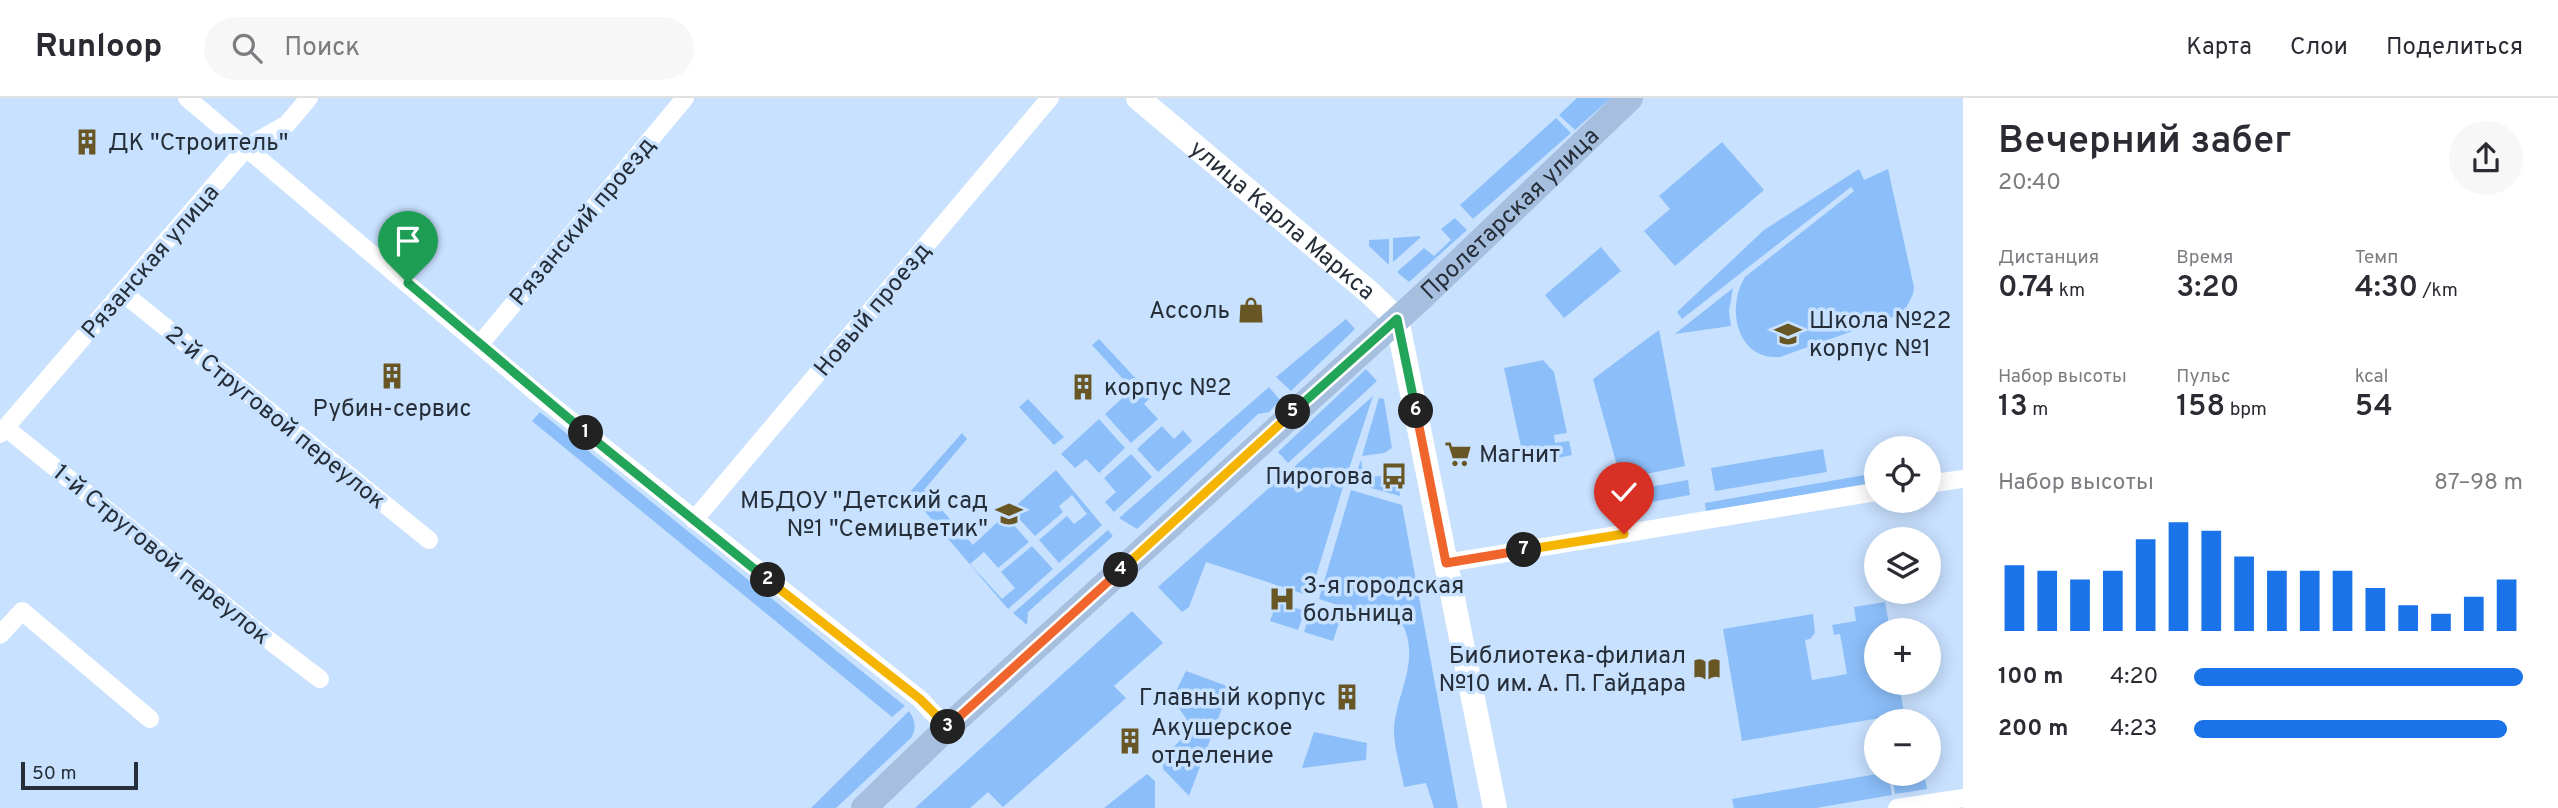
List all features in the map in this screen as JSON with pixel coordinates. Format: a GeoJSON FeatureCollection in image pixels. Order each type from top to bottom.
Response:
{"type":"FeatureCollection","features":[{"type":"Feature","properties":{"kind":"main road","name":"улица Карла Маркса"},"geometry":{"type":"LineString","coordinates":[[1138,98],[1370,293],[1397,319],[1494,808]]}},
{"type":"Feature","properties":{"kind":"main road","name":"Пролетарская улица"},"geometry":{"type":"LineString","coordinates":[[864,808],[947,728],[1397,319],[1630,98]]}},
{"type":"Feature","properties":{"kind":"street"},"geometry":{"type":"LineString","coordinates":[[187,98],[694,520],[920,699],[947,728]]}},
{"type":"Feature","properties":{"kind":"street","name":"Рязанская улица"},"geometry":{"type":"LineString","coordinates":[[3,431],[247,147],[288,124],[309,98]]}},
{"type":"Feature","properties":{"kind":"street","name":"Рязанский проезд"},"geometry":{"type":"LineString","coordinates":[[480,344],[685,98]]}},
{"type":"Feature","properties":{"kind":"street","name":"Новый проезд"},"geometry":{"type":"LineString","coordinates":[[694,520],[1050,98]]}},
{"type":"Feature","properties":{"kind":"street","name":"2-й Струговой переулок"},"geometry":{"type":"LineString","coordinates":[[123,293],[429,540]]}},
{"type":"Feature","properties":{"kind":"street","name":"1-й Струговой переулок"},"geometry":{"type":"LineString","coordinates":[[3,431],[320,678]]}},
{"type":"Feature","properties":{"kind":"street"},"geometry":{"type":"LineString","coordinates":[[1941,482],[1963,479]]}},
{"type":"Feature","properties":{"kind":"street"},"geometry":{"type":"LineString","coordinates":[[1446,563],[1864,494]]}},
{"type":"Feature","properties":{"kind":"street"},"geometry":{"type":"LineString","coordinates":[[0,635],[22,611],[150,719]]}},
{"type":"Feature","properties":{"kind":"street"},"geometry":{"type":"LineString","coordinates":[[1897,808],[1963,797]]}},
{"type":"Feature","properties":{"kind":"shaded area"},"geometry":{"type":"Polygon","coordinates":[[[1577,98],[1611,98],[1575,130],[1559,115],[1577,98]]]}},
{"type":"Feature","properties":{"kind":"shaded area"},"geometry":{"type":"Polygon","coordinates":[[[1556,118],[1571,133],[1473,219],[1460,205],[1556,118]]]}},
{"type":"Feature","properties":{"kind":"shaded area"},"geometry":{"type":"Polygon","coordinates":[[[1722,142],[1764,190],[1675,266],[1644,231],[1670,209],[1659,196],[1722,142]]]}},
{"type":"Feature","properties":{"kind":"shaded area"},"geometry":{"type":"Polygon","coordinates":[[[1859,169],[1864,180],[1888,169],[1914,287],[1905,310],[1780,357],[1765,356],[1753,350],[1739,329],[1736,303],[1745,277],[1854,191],[1851,187],[1682,319],[1677,312],[1764,230],[1859,169]]]}},
{"type":"Feature","properties":{"kind":"shaded area"},"geometry":{"type":"Polygon","coordinates":[[[1455,218],[1467,230],[1409,282],[1397,272],[1424,248],[1434,256],[1451,240],[1441,229],[1455,218]]]}},
{"type":"Feature","properties":{"kind":"shaded area"},"geometry":{"type":"Polygon","coordinates":[[[1393,238],[1420,238],[1393,262],[1393,238]]]}},
{"type":"Feature","properties":{"kind":"shaded area"},"geometry":{"type":"Polygon","coordinates":[[[1389,239],[1389,265],[1369,246],[1369,240],[1389,239]]]}},
{"type":"Feature","properties":{"kind":"shaded area"},"geometry":{"type":"Polygon","coordinates":[[[1601,247],[1621,271],[1564,318],[1545,295],[1601,247]]]}},
{"type":"Feature","properties":{"kind":"shaded area"},"geometry":{"type":"Polygon","coordinates":[[[1733,288],[1729,311],[1731,326],[1675,334],[1733,288]]]}},
{"type":"Feature","properties":{"kind":"shaded area"},"geometry":{"type":"Polygon","coordinates":[[[1346,319],[1355,329],[1291,391],[1276,377],[1346,319]]]}},
{"type":"Feature","properties":{"kind":"shaded area"},"geometry":{"type":"Polygon","coordinates":[[[1659,330],[1685,466],[1646,474],[1649,487],[1688,480],[1690,495],[1624,507],[1616,462],[1593,379],[1659,330]]]}},
{"type":"Feature","properties":{"kind":"shaded area"},"geometry":{"type":"Polygon","coordinates":[[[1099,339],[1152,396],[1144,404],[1158,419],[1131,443],[1105,414],[1132,389],[1092,345],[1099,339]]]}},
{"type":"Feature","properties":{"kind":"shaded area"},"geometry":{"type":"Polygon","coordinates":[[[1543,360],[1554,372],[1567,433],[1554,435],[1555,443],[1569,441],[1572,455],[1525,465],[1504,368],[1543,360]]]}},
{"type":"Feature","properties":{"kind":"shaded area"},"geometry":{"type":"Polygon","coordinates":[[[1366,369],[1377,381],[1288,463],[1278,452],[1366,369]]]}},
{"type":"Feature","properties":{"kind":"shaded area"},"geometry":{"type":"Polygon","coordinates":[[[1269,387],[1280,400],[1269,412],[1258,414],[1137,529],[1119,518],[1269,387]]]}},
{"type":"Feature","properties":{"kind":"shaded area"},"geometry":{"type":"Polygon","coordinates":[[[1373,396],[1345,481],[1294,467],[1373,396]]]}},
{"type":"Feature","properties":{"kind":"shaded area"},"geometry":{"type":"Polygon","coordinates":[[[1379,398],[1384,399],[1392,448],[1384,453],[1362,456],[1379,398]]]}},
{"type":"Feature","properties":{"kind":"shaded area"},"geometry":{"type":"Polygon","coordinates":[[[1028,399],[1064,437],[1054,445],[1019,407],[1028,399]]]}},
{"type":"Feature","properties":{"kind":"shaded area"},"geometry":{"type":"Polygon","coordinates":[[[540,412],[905,706],[892,717],[532,421],[540,412]]]}},
{"type":"Feature","properties":{"kind":"shaded area"},"geometry":{"type":"Polygon","coordinates":[[[1099,419],[1125,448],[1099,473],[1086,459],[1075,468],[1061,454],[1099,419]]]}},
{"type":"Feature","properties":{"kind":"shaded area"},"geometry":{"type":"Polygon","coordinates":[[[1162,426],[1174,439],[1183,430],[1192,441],[1158,472],[1137,449],[1162,426]]]}},
{"type":"Feature","properties":{"kind":"shaded area"},"geometry":{"type":"Polygon","coordinates":[[[962,433],[967,439],[924,490],[973,545],[1005,515],[1029,542],[998,568],[984,552],[970,564],[1002,599],[1015,588],[1001,572],[1032,546],[1053,569],[1008,609],[909,493],[962,433]]]}},
{"type":"Feature","properties":{"kind":"shaded area"},"geometry":{"type":"Polygon","coordinates":[[[1823,449],[1827,472],[1715,491],[1711,468],[1823,449]]]}},
{"type":"Feature","properties":{"kind":"shaded area"},"geometry":{"type":"Polygon","coordinates":[[[1131,454],[1152,477],[1114,512],[1105,502],[1116,492],[1104,478],[1131,454]]]}},
{"type":"Feature","properties":{"kind":"shaded area"},"geometry":{"type":"Polygon","coordinates":[[[1361,460],[1364,478],[1387,475],[1389,487],[1399,486],[1400,496],[1353,483],[1361,460]]]}},
{"type":"Feature","properties":{"kind":"shaded area"},"geometry":{"type":"Polygon","coordinates":[[[1056,470],[1102,525],[1059,563],[1039,540],[1067,516],[1074,524],[1087,514],[1072,495],[1059,506],[1063,512],[1035,536],[1011,510],[1056,470]]]}},
{"type":"Feature","properties":{"kind":"shaded area"},"geometry":{"type":"Polygon","coordinates":[[[1288,471],[1343,487],[1310,596],[1206,562],[1189,607],[1182,612],[1158,587],[1288,471]]]}},
{"type":"Feature","properties":{"kind":"shaded area"},"geometry":{"type":"Polygon","coordinates":[[[1864,475],[1864,484],[1706,512],[1705,503],[1864,475]]]}},
{"type":"Feature","properties":{"kind":"shaded area"},"geometry":{"type":"Polygon","coordinates":[[[1351,490],[1402,505],[1458,808],[1434,808],[1426,783],[1404,787],[1394,728],[1408,666],[1408,640],[1404,627],[1319,599],[1351,490]]]}},
{"type":"Feature","properties":{"kind":"shaded area"},"geometry":{"type":"Polygon","coordinates":[[[1108,530],[1113,536],[1028,612],[1027,625],[1013,613],[1108,530]]]}},
{"type":"Feature","properties":{"kind":"shaded area"},"geometry":{"type":"Polygon","coordinates":[[[1277,602],[1305,611],[1298,630],[1270,621],[1277,602]]]}},
{"type":"Feature","properties":{"kind":"shaded area"},"geometry":{"type":"Polygon","coordinates":[[[1885,604],[1888,618],[1864,618],[1864,695],[1901,695],[1903,709],[1864,709],[1864,721],[1742,741],[1723,629],[1813,614],[1815,633],[1805,640],[1812,680],[1847,674],[1840,634],[1834,635],[1832,625],[1856,621],[1854,607],[1885,604]]]}},
{"type":"Feature","properties":{"kind":"shaded area"},"geometry":{"type":"Polygon","coordinates":[[[1132,611],[1163,643],[1114,686],[1126,698],[1003,807],[988,792],[970,808],[915,808],[1132,611]]]}},
{"type":"Feature","properties":{"kind":"shaded area"},"geometry":{"type":"Polygon","coordinates":[[[1310,614],[1339,623],[1333,641],[1304,632],[1310,614]]]}},
{"type":"Feature","properties":{"kind":"shaded area"},"geometry":{"type":"Polygon","coordinates":[[[1186,671],[1230,687],[1189,796],[1163,769],[1163,757],[1187,734],[1186,718],[1172,699],[1186,671]]]}},
{"type":"Feature","properties":{"kind":"shaded area"},"geometry":{"type":"Polygon","coordinates":[[[909,711],[914,724],[911,738],[836,808],[811,808],[909,711]]]}},
{"type":"Feature","properties":{"kind":"shaded area"},"geometry":{"type":"Polygon","coordinates":[[[1314,732],[1367,743],[1366,760],[1302,768],[1314,732]]]}},
{"type":"Feature","properties":{"kind":"shaded area"},"geometry":{"type":"Polygon","coordinates":[[[1147,774],[1155,781],[1155,808],[1104,808],[1147,774]]]}},
{"type":"Feature","properties":{"kind":"shaded area"},"geometry":{"type":"Polygon","coordinates":[[[1864,776],[1864,786],[1890,786],[1892,795],[1816,808],[1734,808],[1732,799],[1864,776]]]}},
{"type":"Feature","properties":{"kind":"shaded area"},"geometry":{"type":"Polygon","coordinates":[[[1894,786],[1926,786],[1927,789],[1895,794],[1894,786]]]}},
{"type":"Feature","properties":{"kind":"place","name":"ДК \"Строитель\""},"geometry":{"type":"Point","coordinates":[87,142]}},
{"type":"Feature","properties":{"kind":"place","name":"Ассоль"},"geometry":{"type":"Point","coordinates":[1251,310]}},
{"type":"Feature","properties":{"kind":"place","name":"Школа №22 корпус №1"},"geometry":{"type":"Point","coordinates":[1788,334]}},
{"type":"Feature","properties":{"kind":"place","name":"Рубин-сервис"},"geometry":{"type":"Point","coordinates":[392,376]}},
{"type":"Feature","properties":{"kind":"place","name":"корпус №2"},"geometry":{"type":"Point","coordinates":[1083,387]}},
{"type":"Feature","properties":{"kind":"place","name":"Магнит"},"geometry":{"type":"Point","coordinates":[1458,454]}},
{"type":"Feature","properties":{"kind":"place","name":"Пирогова"},"geometry":{"type":"Point","coordinates":[1394,476]}},
{"type":"Feature","properties":{"kind":"place","name":"МБДОУ \"Детский сад №1 \"Семицветик\""},"geometry":{"type":"Point","coordinates":[1009,514]}},
{"type":"Feature","properties":{"kind":"place","name":"3-я городская больница"},"geometry":{"type":"Point","coordinates":[1282,599]}},
{"type":"Feature","properties":{"kind":"place","name":"Библиотека-филиал №10 им. А. П. Гайдара"},"geometry":{"type":"Point","coordinates":[1707,669]}},
{"type":"Feature","properties":{"kind":"place","name":"Главный корпус"},"geometry":{"type":"Point","coordinates":[1347,697]}},
{"type":"Feature","properties":{"kind":"place","name":"Акушерское отделение"},"geometry":{"type":"Point","coordinates":[1130,741]}},
{"type":"Feature","properties":{"kind":"route"},"geometry":{"type":"LineString","coordinates":[[408,283],[539,395],[920,699],[947,728],[1397,319],[1446,563],[1624,534]]}}]}
